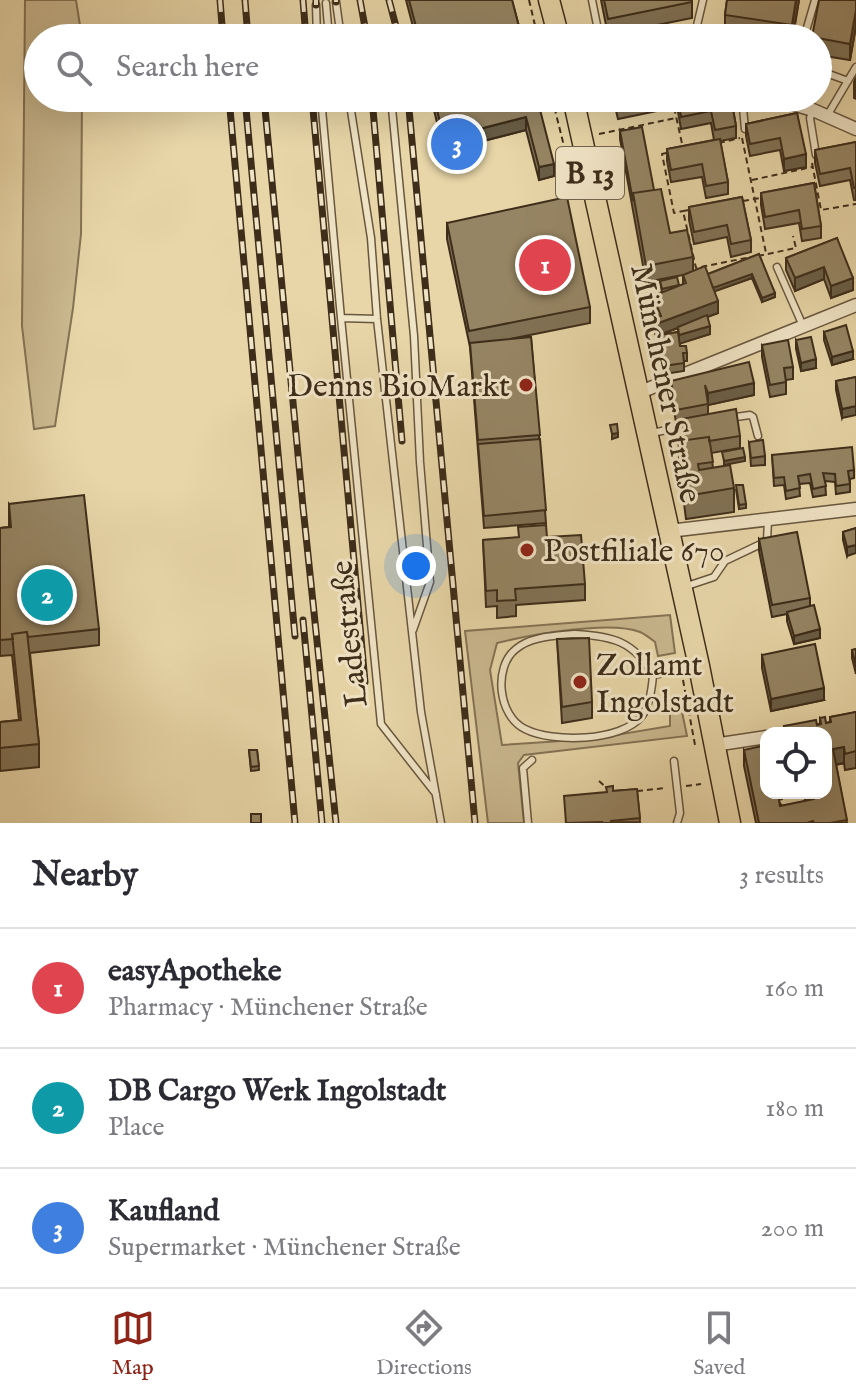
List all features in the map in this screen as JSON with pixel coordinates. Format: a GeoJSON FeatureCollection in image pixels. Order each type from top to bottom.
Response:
{"type":"FeatureCollection","features":[{"type":"Feature","properties":{"kind":"main road"},"geometry":{"type":"LineString","coordinates":[[549,0],[555,24]]}},
{"type":"Feature","properties":{"kind":"main road","name":"Münchener Straße"},"geometry":{"type":"LineString","coordinates":[[576,112],[699,666],[730,823]]}},
{"type":"Feature","properties":{"kind":"street"},"geometry":{"type":"LineString","coordinates":[[818,112],[856,129]]}},
{"type":"Feature","properties":{"kind":"street"},"geometry":{"type":"LineString","coordinates":[[638,393],[856,305]]}},
{"type":"Feature","properties":{"kind":"street"},"geometry":{"type":"LineString","coordinates":[[669,531],[856,509]]}},
{"type":"Feature","properties":{"kind":"street"},"geometry":{"type":"LineString","coordinates":[[714,745],[760,738]]}},
{"type":"Feature","properties":{"kind":"lane"},"geometry":{"type":"LineString","coordinates":[[592,0],[597,24]]}},
{"type":"Feature","properties":{"kind":"lane"},"geometry":{"type":"LineString","coordinates":[[697,24],[703,0]]}},
{"type":"Feature","properties":{"kind":"lane"},"geometry":{"type":"LineString","coordinates":[[808,24],[815,0]]}},
{"type":"Feature","properties":{"kind":"lane"},"geometry":{"type":"LineString","coordinates":[[336,2],[339,24]]}},
{"type":"Feature","properties":{"kind":"lane"},"geometry":{"type":"LineString","coordinates":[[326,3],[328,24]]}},
{"type":"Feature","properties":{"kind":"lane"},"geometry":{"type":"LineString","coordinates":[[316,5],[317,24]]}},
{"type":"Feature","properties":{"kind":"lane"},"geometry":{"type":"LineString","coordinates":[[832,108],[856,67]]}},
{"type":"Feature","properties":{"kind":"lane"},"geometry":{"type":"LineString","coordinates":[[832,75],[848,81]]}},
{"type":"Feature","properties":{"kind":"lane","name":"Ladestraße"},"geometry":{"type":"LineString","coordinates":[[322,112],[381,724],[438,796]]}},
{"type":"Feature","properties":{"kind":"lane","name":"Ladestraße"},"geometry":{"type":"LineString","coordinates":[[351,112],[371,238],[377,319],[421,712],[438,796]]}},
{"type":"Feature","properties":{"kind":"lane","name":"Ladestraße"},"geometry":{"type":"LineString","coordinates":[[392,112],[414,336],[430,582],[412,632]]}},
{"type":"Feature","properties":{"kind":"lane"},"geometry":{"type":"LineString","coordinates":[[743,112],[745,129]]}},
{"type":"Feature","properties":{"kind":"lane"},"geometry":{"type":"LineString","coordinates":[[812,112],[810,118],[816,155]]}},
{"type":"Feature","properties":{"kind":"lane"},"geometry":{"type":"LineString","coordinates":[[827,116],[829,112]]}},
{"type":"Feature","properties":{"kind":"lane"},"geometry":{"type":"LineString","coordinates":[[777,267],[803,327]]}},
{"type":"Feature","properties":{"kind":"lane"},"geometry":{"type":"LineString","coordinates":[[341,318],[377,319]]}},
{"type":"Feature","properties":{"kind":"lane"},"geometry":{"type":"LineString","coordinates":[[722,419],[750,415],[758,436]]}},
{"type":"Feature","properties":{"kind":"lane"},"geometry":{"type":"LineString","coordinates":[[647,434],[694,425]]}},
{"type":"Feature","properties":{"kind":"lane"},"geometry":{"type":"LineString","coordinates":[[682,589],[696,581],[714,577],[725,561],[767,541],[768,520]]}},
{"type":"Feature","properties":{"kind":"lane"},"geometry":{"type":"LineString","coordinates":[[599,635],[626,643],[643,656],[653,675],[643,715],[617,732],[590,737],[565,738],[524,729],[513,720],[502,691],[507,658],[517,648],[552,636],[599,635]]}},
{"type":"Feature","properties":{"kind":"lane"},"geometry":{"type":"LineString","coordinates":[[653,675],[699,666]]}},
{"type":"Feature","properties":{"kind":"lane"},"geometry":{"type":"LineString","coordinates":[[528,823],[523,768],[532,760]]}},
{"type":"Feature","properties":{"kind":"lane"},"geometry":{"type":"LineString","coordinates":[[674,761],[680,813],[677,823]]}},
{"type":"Feature","properties":{"kind":"lane"},"geometry":{"type":"LineString","coordinates":[[438,796],[441,823]]}},
{"type":"Feature","properties":{"kind":"path"},"geometry":{"type":"LineString","coordinates":[[529,0],[535,24]]}},
{"type":"Feature","properties":{"kind":"path"},"geometry":{"type":"LineString","coordinates":[[675,112],[684,150],[662,154],[674,213],[697,209]]}},
{"type":"Feature","properties":{"kind":"path"},"geometry":{"type":"LineString","coordinates":[[598,135],[676,118]]}},
{"type":"Feature","properties":{"kind":"path"},"geometry":{"type":"LineString","coordinates":[[745,129],[742,138],[766,254]]}},
{"type":"Feature","properties":{"kind":"path"},"geometry":{"type":"LineString","coordinates":[[713,144],[742,138]]}},
{"type":"Feature","properties":{"kind":"path"},"geometry":{"type":"LineString","coordinates":[[816,155],[812,167],[821,210],[856,204]]}},
{"type":"Feature","properties":{"kind":"path"},"geometry":{"type":"LineString","coordinates":[[751,180],[812,167]]}},
{"type":"Feature","properties":{"kind":"path"},"geometry":{"type":"LineString","coordinates":[[740,201],[770,196]]}},
{"type":"Feature","properties":{"kind":"path"},"geometry":{"type":"LineString","coordinates":[[683,211],[697,275]]}},
{"type":"Feature","properties":{"kind":"path"},"geometry":{"type":"LineString","coordinates":[[696,268],[796,248],[793,236]]}},
{"type":"Feature","properties":{"kind":"path"},"geometry":{"type":"LineString","coordinates":[[633,289],[658,284]]}},
{"type":"Feature","properties":{"kind":"path"},"geometry":{"type":"LineString","coordinates":[[599,781],[610,793]]}},
{"type":"Feature","properties":{"kind":"path"},"geometry":{"type":"LineString","coordinates":[[682,786],[701,784]]}},
{"type":"Feature","properties":{"kind":"path"},"geometry":{"type":"LineString","coordinates":[[626,792],[673,787]]}},
{"type":"Feature","properties":{"kind":"shaded area"},"geometry":{"type":"Polygon","coordinates":[[[25,0],[76,0],[80,24],[25,24],[25,0]]]}},
{"type":"Feature","properties":{"kind":"shaded area"},"geometry":{"type":"Polygon","coordinates":[[[24,109],[24,112],[82,112],[81,234],[55,426],[34,429],[22,326],[24,109]]]}},
{"type":"Feature","properties":{"kind":"shaded area"},"geometry":{"type":"Polygon","coordinates":[[[670,615],[675,653],[658,656],[655,642],[642,633],[626,629],[569,630],[497,643],[490,670],[502,745],[592,739],[670,726],[670,698],[679,697],[687,736],[524,755],[518,763],[524,823],[488,823],[465,631],[670,615]]]}},
{"type":"Feature","properties":{"kind":"building"},"geometry":{"type":"Polygon","coordinates":[[[409,0],[512,0],[518,24],[415,24],[409,0]]]}},
{"type":"Feature","properties":{"kind":"building"},"geometry":{"type":"Polygon","coordinates":[[[604,0],[692,0],[692,2],[608,19],[604,0]]]}},
{"type":"Feature","properties":{"kind":"building"},"geometry":{"type":"Polygon","coordinates":[[[727,0],[796,0],[792,24],[725,15],[727,0]]]}},
{"type":"Feature","properties":{"kind":"building"},"geometry":{"type":"Polygon","coordinates":[[[819,0],[856,0],[850,44],[832,41],[832,24],[814,24],[819,0]]]}},
{"type":"Feature","properties":{"kind":"building"},"geometry":{"type":"Polygon","coordinates":[[[438,112],[541,112],[554,164],[539,167],[526,117],[444,138],[438,112]]]}},
{"type":"Feature","properties":{"kind":"building"},"geometry":{"type":"Polygon","coordinates":[[[680,112],[706,112],[681,117],[680,112]]]}},
{"type":"Feature","properties":{"kind":"building"},"geometry":{"type":"Polygon","coordinates":[[[711,112],[734,112],[736,126],[715,130],[711,112]]]}},
{"type":"Feature","properties":{"kind":"building"},"geometry":{"type":"Polygon","coordinates":[[[797,113],[806,154],[784,159],[780,138],[750,144],[746,124],[797,113]]]}},
{"type":"Feature","properties":{"kind":"building"},"geometry":{"type":"Polygon","coordinates":[[[642,127],[654,190],[633,193],[633,201],[620,131],[642,127]]]}},
{"type":"Feature","properties":{"kind":"building"},"geometry":{"type":"Polygon","coordinates":[[[720,139],[728,182],[706,186],[702,164],[671,170],[667,149],[720,139]]]}},
{"type":"Feature","properties":{"kind":"building"},"geometry":{"type":"Polygon","coordinates":[[[856,142],[856,188],[850,168],[820,174],[815,150],[856,142]]]}},
{"type":"Feature","properties":{"kind":"building"},"geometry":{"type":"Polygon","coordinates":[[[814,183],[821,226],[802,229],[799,210],[765,217],[761,193],[814,183]]]}},
{"type":"Feature","properties":{"kind":"building"},"geometry":{"type":"Polygon","coordinates":[[[661,189],[670,233],[687,230],[693,257],[646,266],[633,193],[661,189]]]}},
{"type":"Feature","properties":{"kind":"building"},"geometry":{"type":"Polygon","coordinates":[[[567,197],[590,307],[469,331],[447,223],[567,197]]]}},
{"type":"Feature","properties":{"kind":"building"},"geometry":{"type":"Polygon","coordinates":[[[742,197],[751,240],[731,244],[727,225],[694,232],[689,207],[742,197]]]}},
{"type":"Feature","properties":{"kind":"building"},"geometry":{"type":"Polygon","coordinates":[[[837,238],[853,278],[831,286],[824,267],[795,278],[786,258],[837,238]]]}},
{"type":"Feature","properties":{"kind":"building"},"geometry":{"type":"Polygon","coordinates":[[[759,254],[775,293],[762,298],[752,274],[713,288],[708,274],[759,254]]]}},
{"type":"Feature","properties":{"kind":"building"},"geometry":{"type":"Polygon","coordinates":[[[705,266],[718,301],[656,324],[654,319],[661,316],[653,296],[686,283],[683,275],[705,266]]]}},
{"type":"Feature","properties":{"kind":"building"},"geometry":{"type":"Polygon","coordinates":[[[677,277],[679,285],[662,289],[660,281],[677,277]]]}},
{"type":"Feature","properties":{"kind":"building"},"geometry":{"type":"Polygon","coordinates":[[[707,315],[710,326],[679,335],[678,327],[707,315]]]}},
{"type":"Feature","properties":{"kind":"building"},"geometry":{"type":"Polygon","coordinates":[[[846,325],[853,351],[832,357],[824,332],[846,325]]]}},
{"type":"Feature","properties":{"kind":"building"},"geometry":{"type":"Polygon","coordinates":[[[678,332],[680,346],[686,346],[684,363],[664,366],[660,335],[678,332]]]}},
{"type":"Feature","properties":{"kind":"building"},"geometry":{"type":"Polygon","coordinates":[[[531,337],[540,435],[478,440],[470,343],[531,337]]]}},
{"type":"Feature","properties":{"kind":"building"},"geometry":{"type":"Polygon","coordinates":[[[811,337],[816,359],[801,363],[796,340],[811,337]]]}},
{"type":"Feature","properties":{"kind":"building"},"geometry":{"type":"Polygon","coordinates":[[[788,340],[793,367],[784,368],[786,382],[770,385],[762,345],[788,340]]]}},
{"type":"Feature","properties":{"kind":"building"},"geometry":{"type":"Polygon","coordinates":[[[749,362],[754,383],[708,393],[705,385],[708,404],[676,410],[671,381],[749,362]]]}},
{"type":"Feature","properties":{"kind":"building"},"geometry":{"type":"Polygon","coordinates":[[[856,377],[856,406],[842,409],[836,381],[856,377]]]}},
{"type":"Feature","properties":{"kind":"building"},"geometry":{"type":"Polygon","coordinates":[[[736,409],[740,436],[709,441],[709,437],[680,441],[676,420],[736,409]]]}},
{"type":"Feature","properties":{"kind":"building"},"geometry":{"type":"Polygon","coordinates":[[[617,424],[618,433],[612,434],[610,425],[617,424]]]}},
{"type":"Feature","properties":{"kind":"building"},"geometry":{"type":"Polygon","coordinates":[[[709,437],[713,462],[698,464],[699,470],[730,465],[734,488],[686,496],[679,441],[709,437]]]}},
{"type":"Feature","properties":{"kind":"building"},"geometry":{"type":"Polygon","coordinates":[[[540,439],[546,510],[484,516],[478,444],[540,439]]]}},
{"type":"Feature","properties":{"kind":"building"},"geometry":{"type":"Polygon","coordinates":[[[763,440],[765,456],[751,458],[749,442],[763,440]]]}},
{"type":"Feature","properties":{"kind":"building"},"geometry":{"type":"Polygon","coordinates":[[[852,447],[854,470],[848,471],[850,484],[836,486],[835,474],[823,473],[826,486],[813,489],[810,474],[798,476],[800,488],[786,491],[784,477],[774,478],[772,455],[852,447]]]}},
{"type":"Feature","properties":{"kind":"building"},"geometry":{"type":"Polygon","coordinates":[[[743,448],[745,457],[724,461],[722,452],[743,448]]]}},
{"type":"Feature","properties":{"kind":"building"},"geometry":{"type":"Polygon","coordinates":[[[736,485],[743,485],[746,504],[739,505],[736,485]]]}},
{"type":"Feature","properties":{"kind":"building"},"geometry":{"type":"Polygon","coordinates":[[[84,495],[99,629],[28,637],[27,632],[12,634],[13,639],[0,640],[0,528],[11,527],[9,504],[84,495]]]}},
{"type":"Feature","properties":{"kind":"building"},"geometry":{"type":"Polygon","coordinates":[[[546,525],[547,537],[581,535],[585,584],[515,589],[516,600],[497,601],[497,590],[486,591],[483,540],[519,537],[518,527],[546,525]]]}},
{"type":"Feature","properties":{"kind":"building"},"geometry":{"type":"Polygon","coordinates":[[[856,528],[856,545],[847,547],[843,532],[856,528]]]}},
{"type":"Feature","properties":{"kind":"building"},"geometry":{"type":"Polygon","coordinates":[[[797,532],[810,598],[772,605],[759,539],[797,532]]]}},
{"type":"Feature","properties":{"kind":"building"},"geometry":{"type":"Polygon","coordinates":[[[814,605],[820,629],[794,636],[787,612],[814,605]]]}},
{"type":"Feature","properties":{"kind":"building"},"geometry":{"type":"Polygon","coordinates":[[[27,632],[39,744],[0,748],[0,722],[21,720],[12,634],[27,632]]]}},
{"type":"Feature","properties":{"kind":"building"},"geometry":{"type":"Polygon","coordinates":[[[589,638],[592,702],[562,707],[557,639],[589,638]]]}},
{"type":"Feature","properties":{"kind":"building"},"geometry":{"type":"Polygon","coordinates":[[[815,644],[824,688],[771,699],[762,655],[815,644]]]}},
{"type":"Feature","properties":{"kind":"building"},"geometry":{"type":"Polygon","coordinates":[[[856,712],[856,751],[845,754],[844,747],[833,749],[847,820],[830,823],[759,823],[744,750],[760,746],[760,799],[782,799],[779,800],[780,806],[814,799],[832,799],[832,727],[784,726],[816,720],[817,725],[821,724],[820,718],[825,717],[826,723],[831,722],[830,717],[856,712]]]}},
{"type":"Feature","properties":{"kind":"building"},"geometry":{"type":"Polygon","coordinates":[[[249,750],[257,750],[259,766],[251,767],[249,750]]]}},
{"type":"Feature","properties":{"kind":"building"},"geometry":{"type":"Polygon","coordinates":[[[613,786],[613,791],[637,789],[640,818],[611,823],[566,823],[564,796],[607,792],[606,787],[613,786]]]}},
{"type":"Feature","properties":{"kind":"building"},"geometry":{"type":"Polygon","coordinates":[[[251,814],[261,814],[261,823],[251,823],[251,814]]]}},
{"type":"Feature","properties":{"kind":"railway"},"geometry":{"type":"LineString","coordinates":[[220,0],[222,24]]}},
{"type":"Feature","properties":{"kind":"railway"},"geometry":{"type":"LineString","coordinates":[[245,0],[247,24]]}},
{"type":"Feature","properties":{"kind":"railway"},"geometry":{"type":"LineString","coordinates":[[303,0],[305,24]]}},
{"type":"Feature","properties":{"kind":"railway"},"geometry":{"type":"LineString","coordinates":[[316,0],[316,5]]}},
{"type":"Feature","properties":{"kind":"railway"},"geometry":{"type":"LineString","coordinates":[[360,0],[364,24]]}},
{"type":"Feature","properties":{"kind":"railway"},"geometry":{"type":"LineString","coordinates":[[389,0],[395,24]]}},
{"type":"Feature","properties":{"kind":"railway"},"geometry":{"type":"LineString","coordinates":[[230,112],[295,823]]}},
{"type":"Feature","properties":{"kind":"railway"},"geometry":{"type":"LineString","coordinates":[[246,112],[295,636]]}},
{"type":"Feature","properties":{"kind":"railway"},"geometry":{"type":"LineString","coordinates":[[265,112],[336,823]]}},
{"type":"Feature","properties":{"kind":"railway"},"geometry":{"type":"LineString","coordinates":[[313,112],[365,682]]}},
{"type":"Feature","properties":{"kind":"railway"},"geometry":{"type":"LineString","coordinates":[[373,112],[402,441]]}},
{"type":"Feature","properties":{"kind":"railway"},"geometry":{"type":"LineString","coordinates":[[409,112],[475,823]]}},
{"type":"Feature","properties":{"kind":"railway"},"geometry":{"type":"LineString","coordinates":[[303,620],[322,823]]}},
{"type":"Feature","properties":{"kind":"place","name":"Kaufland"},"geometry":{"type":"Point","coordinates":[457,144]}},
{"type":"Feature","properties":{"kind":"place","name":"easyApotheke"},"geometry":{"type":"Point","coordinates":[545,265]}},
{"type":"Feature","properties":{"kind":"place","name":"Denns BioMarkt"},"geometry":{"type":"Point","coordinates":[526,385]}},
{"type":"Feature","properties":{"kind":"place","name":"Postfiliale 670"},"geometry":{"type":"Point","coordinates":[527,550]}},
{"type":"Feature","properties":{"kind":"place","name":"DB Cargo Werk Ingolstadt"},"geometry":{"type":"Point","coordinates":[47,595]}},
{"type":"Feature","properties":{"kind":"place","name":"Zollamt Ingolstadt"},"geometry":{"type":"Point","coordinates":[580,682]}}]}
